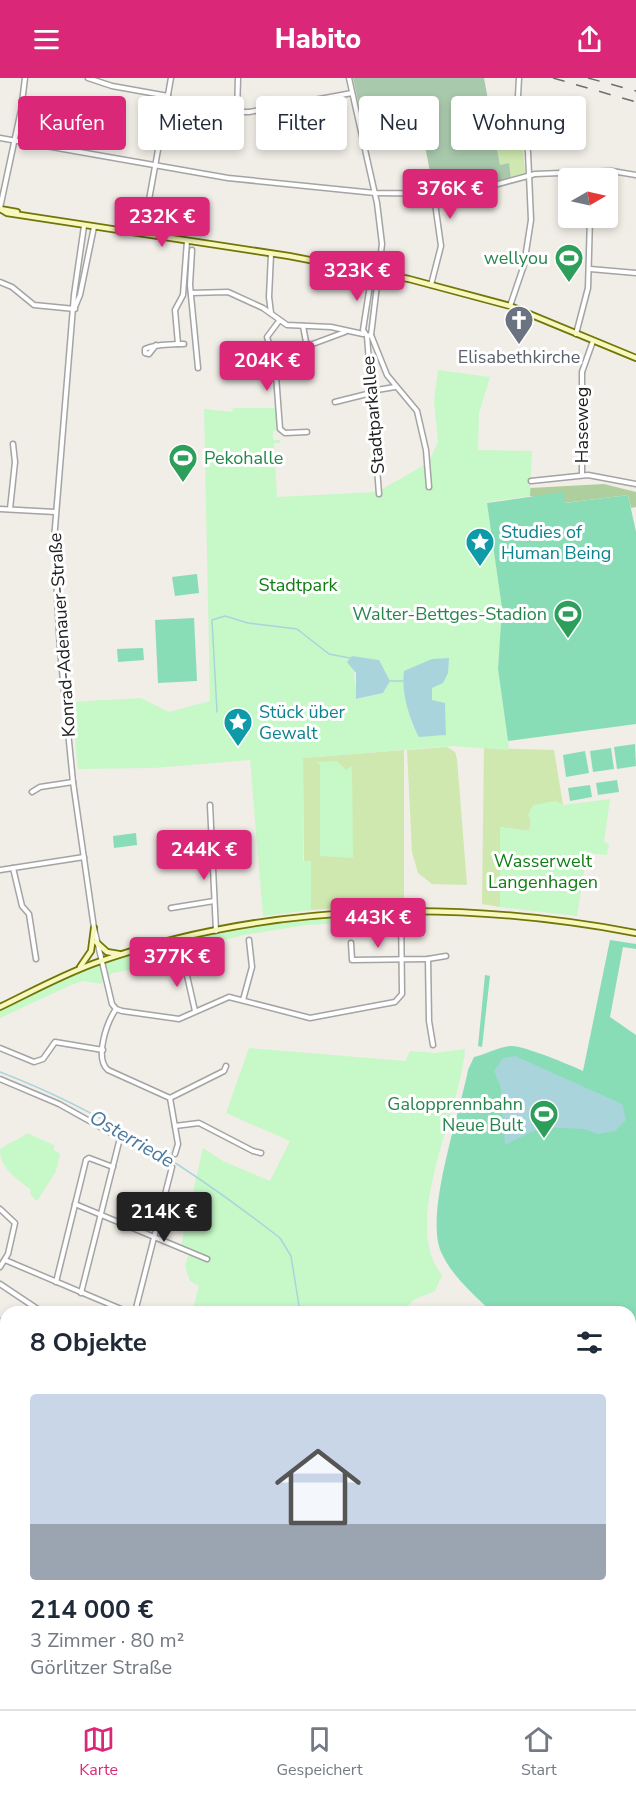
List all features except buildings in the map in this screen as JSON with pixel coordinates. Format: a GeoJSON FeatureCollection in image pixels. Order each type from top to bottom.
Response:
{"type":"FeatureCollection","features":[{"type":"Feature","properties":{"kind":"street"},"geometry":{"type":"LineString","coordinates":[[25,78],[15,141],[0,208],[7,213],[19,213],[84,226],[143,233],[375,272],[510,306],[636,358]]}},
{"type":"Feature","properties":{"kind":"street"},"geometry":{"type":"LineString","coordinates":[[88,78],[112,86],[168,96],[171,78]]}},
{"type":"Feature","properties":{"kind":"street"},"geometry":{"type":"LineString","coordinates":[[237,96],[238,78]]}},
{"type":"Feature","properties":{"kind":"street"},"geometry":{"type":"LineString","coordinates":[[349,78],[375,193],[382,244],[375,272]]}},
{"type":"Feature","properties":{"kind":"street"},"geometry":{"type":"LineString","coordinates":[[510,306],[520,279],[531,220],[528,142],[518,96],[519,78]]}},
{"type":"Feature","properties":{"kind":"street"},"geometry":{"type":"LineString","coordinates":[[244,112],[274,109],[352,93]]}},
{"type":"Feature","properties":{"kind":"street"},"geometry":{"type":"LineString","coordinates":[[0,138],[228,178],[375,193],[434,196],[472,192],[530,176],[558,174]]}},
{"type":"Feature","properties":{"kind":"street"},"geometry":{"type":"LineString","coordinates":[[143,233],[158,150]]}},
{"type":"Feature","properties":{"kind":"street"},"geometry":{"type":"LineString","coordinates":[[618,174],[636,175]]}},
{"type":"Feature","properties":{"kind":"street"},"geometry":{"type":"LineString","coordinates":[[431,285],[441,246],[434,196]]}},
{"type":"Feature","properties":{"kind":"street","name":"Konrad-Adenauer-Straße"},"geometry":{"type":"LineString","coordinates":[[84,226],[74,295],[75,308],[54,512],[58,629],[73,782],[96,942],[116,1009]]}},
{"type":"Feature","properties":{"kind":"street","name":"Konrad-Adenauer-Straße"},"geometry":{"type":"LineString","coordinates":[[75,308],[80,295],[94,227]]}},
{"type":"Feature","properties":{"kind":"street"},"geometry":{"type":"LineString","coordinates":[[576,334],[585,303],[590,268],[588,264],[590,228]]}},
{"type":"Feature","properties":{"kind":"street"},"geometry":{"type":"LineString","coordinates":[[177,344],[175,310],[183,295],[187,242]]}},
{"type":"Feature","properties":{"kind":"street"},"geometry":{"type":"LineString","coordinates":[[192,250],[191,293],[198,368]]}},
{"type":"Feature","properties":{"kind":"street"},"geometry":{"type":"LineString","coordinates":[[271,254],[269,297],[271,313]]}},
{"type":"Feature","properties":{"kind":"street"},"geometry":{"type":"LineString","coordinates":[[590,268],[636,273]]}},
{"type":"Feature","properties":{"kind":"street","name":"Stadtparkallee"},"geometry":{"type":"LineString","coordinates":[[367,333],[375,272]]}},
{"type":"Feature","properties":{"kind":"street","name":"Stadtparkallee"},"geometry":{"type":"LineString","coordinates":[[375,272],[367,333],[380,494]]}},
{"type":"Feature","properties":{"kind":"street"},"geometry":{"type":"LineString","coordinates":[[0,282],[12,287],[34,305],[75,308]]}},
{"type":"Feature","properties":{"kind":"street"},"geometry":{"type":"LineString","coordinates":[[191,293],[228,292],[271,313],[279,321],[291,326],[331,327],[345,332],[367,333],[395,387],[417,411],[426,450],[429,487]]}},
{"type":"Feature","properties":{"kind":"street"},"geometry":{"type":"LineString","coordinates":[[279,321],[267,337],[275,362],[280,429],[285,433],[307,432]]}},
{"type":"Feature","properties":{"kind":"street"},"geometry":{"type":"LineString","coordinates":[[303,326],[306,342],[310,345],[345,332]]}},
{"type":"Feature","properties":{"kind":"street","name":"Haseweg"},"geometry":{"type":"LineString","coordinates":[[582,475],[582,372],[593,341]]}},
{"type":"Feature","properties":{"kind":"street"},"geometry":{"type":"LineString","coordinates":[[156,345],[184,344]]}},
{"type":"Feature","properties":{"kind":"street"},"geometry":{"type":"LineString","coordinates":[[335,402],[395,387]]}},
{"type":"Feature","properties":{"kind":"street"},"geometry":{"type":"LineString","coordinates":[[10,509],[15,462],[13,444]]}},
{"type":"Feature","properties":{"kind":"street"},"geometry":{"type":"LineString","coordinates":[[531,481],[582,475],[599,476],[636,484]]}},
{"type":"Feature","properties":{"kind":"street"},"geometry":{"type":"LineString","coordinates":[[0,509],[54,512]]}},
{"type":"Feature","properties":{"kind":"street"},"geometry":{"type":"LineString","coordinates":[[32,792],[40,787],[73,782]]}},
{"type":"Feature","properties":{"kind":"street"},"geometry":{"type":"LineString","coordinates":[[210,805],[216,931]]}},
{"type":"Feature","properties":{"kind":"street"},"geometry":{"type":"LineString","coordinates":[[0,870],[84,857]]}},
{"type":"Feature","properties":{"kind":"street"},"geometry":{"type":"LineString","coordinates":[[13,868],[22,906],[29,914],[36,959]]}},
{"type":"Feature","properties":{"kind":"street"},"geometry":{"type":"LineString","coordinates":[[171,908],[214,901]]}},
{"type":"Feature","properties":{"kind":"street"},"geometry":{"type":"LineString","coordinates":[[170,1098],[105,1068],[102,1062],[102,1050],[110,1018],[116,1009],[175,1019],[224,997],[310,1018],[395,1002],[402,994],[401,910]]}},
{"type":"Feature","properties":{"kind":"street"},"geometry":{"type":"LineString","coordinates":[[0,1007],[78,969],[122,954],[216,931],[303,916],[401,910],[489,914],[636,933]]}},
{"type":"Feature","properties":{"kind":"street"},"geometry":{"type":"LineString","coordinates":[[78,969],[90,956],[94,928]]}},
{"type":"Feature","properties":{"kind":"street"},"geometry":{"type":"LineString","coordinates":[[243,1000],[252,967],[249,940]]}},
{"type":"Feature","properties":{"kind":"street"},"geometry":{"type":"LineString","coordinates":[[96,942],[107,952],[122,954]]}},
{"type":"Feature","properties":{"kind":"street"},"geometry":{"type":"LineString","coordinates":[[351,943],[352,960],[429,959],[446,956]]}},
{"type":"Feature","properties":{"kind":"street"},"geometry":{"type":"LineString","coordinates":[[183,958],[195,1011]]}},
{"type":"Feature","properties":{"kind":"street"},"geometry":{"type":"LineString","coordinates":[[429,959],[429,1021],[433,1045]]}},
{"type":"Feature","properties":{"kind":"street"},"geometry":{"type":"LineString","coordinates":[[0,1048],[34,1062],[43,1059],[55,1042],[102,1050]]}},
{"type":"Feature","properties":{"kind":"street"},"geometry":{"type":"LineString","coordinates":[[170,1098],[224,1071],[226,1066]]}},
{"type":"Feature","properties":{"kind":"street"},"geometry":{"type":"LineString","coordinates":[[0,1079],[39,1094],[172,1167],[137,1306]]}},
{"type":"Feature","properties":{"kind":"street"},"geometry":{"type":"LineString","coordinates":[[170,1098],[178,1144],[175,1154]]}},
{"type":"Feature","properties":{"kind":"street"},"geometry":{"type":"LineString","coordinates":[[175,1126],[199,1123],[261,1153]]}},
{"type":"Feature","properties":{"kind":"street"},"geometry":{"type":"LineString","coordinates":[[81,1293],[120,1138]]}},
{"type":"Feature","properties":{"kind":"street"},"geometry":{"type":"LineString","coordinates":[[56,1282],[86,1160],[89,1158],[113,1167]]}},
{"type":"Feature","properties":{"kind":"street"},"geometry":{"type":"LineString","coordinates":[[75,1204],[207,1258]]}},
{"type":"Feature","properties":{"kind":"street"},"geometry":{"type":"LineString","coordinates":[[0,1209],[15,1223],[5,1260],[0,1268]]}},
{"type":"Feature","properties":{"kind":"street"},"geometry":{"type":"LineString","coordinates":[[5,1260],[113,1306]]}},
{"type":"Feature","properties":{"kind":"street"},"geometry":{"type":"LineString","coordinates":[[0,1284],[33,1306]]}},
{"type":"Feature","properties":{"kind":"green space"},"geometry":{"type":"Polygon","coordinates":[[[353,78],[484,78],[487,96],[451,96],[451,150],[497,150],[500,165],[509,163],[511,178],[480,186],[434,193],[426,150],[439,150],[439,96],[359,96],[359,105],[353,78]]]}},
{"type":"Feature","properties":{"kind":"green space"},"geometry":{"type":"Polygon","coordinates":[[[498,150],[523,150],[525,173],[511,178],[509,164],[500,165],[498,150]]]}},
{"type":"Feature","properties":{"kind":"green space","name":"Stadtpark"},"geometry":{"type":"Polygon","coordinates":[[[438,370],[490,377],[479,413],[478,450],[532,451],[530,496],[487,502],[502,608],[498,669],[509,750],[453,746],[303,758],[303,861],[311,861],[311,910],[263,916],[250,760],[153,768],[78,769],[72,709],[68,702],[141,698],[169,712],[210,701],[204,409],[232,412],[233,408],[277,408],[278,430],[273,431],[273,440],[280,440],[280,443],[274,443],[277,497],[377,492],[428,463],[438,442],[434,401],[438,370]],[[352,656],[357,699],[383,693],[390,681],[379,660],[352,656]],[[449,658],[435,660],[424,665],[403,681],[412,725],[433,736],[446,735],[445,703],[432,701],[432,687],[443,683],[449,658]]]}},
{"type":"Feature","properties":{"kind":"green space"},"geometry":{"type":"Polygon","coordinates":[[[604,484],[636,492],[636,507],[631,508],[628,495],[564,503],[530,496],[530,488],[604,484]]]}},
{"type":"Feature","properties":{"kind":"green space","name":"Walter-Bettges-Stadion"},"geometry":{"type":"Polygon","coordinates":[[[563,492],[565,503],[628,495],[636,532],[636,724],[508,741],[498,669],[502,608],[487,503],[563,492]]]}},
{"type":"Feature","properties":{"kind":"green space"},"geometry":{"type":"Polygon","coordinates":[[[197,574],[199,593],[175,596],[172,577],[197,574]]]}},
{"type":"Feature","properties":{"kind":"green space"},"geometry":{"type":"Polygon","coordinates":[[[194,618],[197,681],[158,683],[155,620],[194,618]]]}},
{"type":"Feature","properties":{"kind":"green space"},"geometry":{"type":"Polygon","coordinates":[[[143,648],[144,660],[118,662],[117,649],[143,648]]]}},
{"type":"Feature","properties":{"kind":"green space"},"geometry":{"type":"Polygon","coordinates":[[[635,744],[636,766],[617,769],[614,747],[635,744]]]}},
{"type":"Feature","properties":{"kind":"green space"},"geometry":{"type":"Polygon","coordinates":[[[447,747],[455,752],[457,759],[467,885],[432,884],[418,873],[412,852],[407,750],[447,747]]]}},
{"type":"Feature","properties":{"kind":"green space"},"geometry":{"type":"Polygon","coordinates":[[[484,748],[554,750],[563,805],[531,822],[529,831],[500,827],[500,907],[482,904],[484,748]]]}},
{"type":"Feature","properties":{"kind":"green space"},"geometry":{"type":"Polygon","coordinates":[[[611,748],[614,769],[593,772],[590,751],[611,748]]]}},
{"type":"Feature","properties":{"kind":"green space"},"geometry":{"type":"Polygon","coordinates":[[[404,750],[404,905],[311,910],[311,862],[304,861],[303,758],[404,750]]]}},
{"type":"Feature","properties":{"kind":"green space"},"geometry":{"type":"Polygon","coordinates":[[[585,751],[589,773],[566,777],[563,755],[585,751]]]}},
{"type":"Feature","properties":{"kind":"green space"},"geometry":{"type":"Polygon","coordinates":[[[337,761],[346,770],[352,766],[353,858],[320,856],[320,765],[317,762],[337,761]]]}},
{"type":"Feature","properties":{"kind":"green space"},"geometry":{"type":"Polygon","coordinates":[[[617,780],[619,792],[598,795],[596,783],[617,780]]]}},
{"type":"Feature","properties":{"kind":"green space"},"geometry":{"type":"Polygon","coordinates":[[[590,785],[592,797],[570,801],[568,788],[590,785]]]}},
{"type":"Feature","properties":{"kind":"green space","name":"Wasserwelt Langenhagen"},"geometry":{"type":"Polygon","coordinates":[[[610,799],[604,842],[609,844],[607,855],[587,853],[577,916],[500,907],[500,827],[529,831],[531,822],[528,815],[533,805],[556,801],[563,805],[610,799]]]}},
{"type":"Feature","properties":{"kind":"green space"},"geometry":{"type":"Polygon","coordinates":[[[136,833],[137,845],[114,848],[113,836],[136,833]]]}},
{"type":"Feature","properties":{"kind":"green space"},"geometry":{"type":"Polygon","coordinates":[[[396,914],[394,920],[306,925],[244,935],[144,960],[130,967],[130,970],[112,973],[101,984],[84,981],[71,985],[0,1018],[0,1010],[65,978],[152,948],[273,923],[396,914]]]}},
{"type":"Feature","properties":{"kind":"green space","name":"Galopprennbahn Neue Bult"},"geometry":{"type":"Polygon","coordinates":[[[610,940],[636,944],[636,949],[623,947],[610,1017],[636,1035],[636,1306],[486,1306],[452,1270],[442,1254],[437,1237],[437,1216],[445,1164],[468,1070],[474,1057],[511,1046],[547,1056],[583,1071],[610,940]]]}},
{"type":"Feature","properties":{"kind":"green space"},"geometry":{"type":"Polygon","coordinates":[[[485,975],[490,976],[482,1047],[478,1046],[485,975]]]}},
{"type":"Feature","properties":{"kind":"green space"},"geometry":{"type":"Polygon","coordinates":[[[249,1048],[405,1061],[410,1051],[435,1053],[465,1049],[454,1103],[429,1197],[427,1226],[430,1253],[442,1275],[435,1291],[415,1299],[407,1306],[194,1306],[199,1286],[190,1281],[185,1266],[189,1253],[180,1250],[203,1148],[223,1161],[270,1181],[290,1141],[226,1113],[249,1048]]]}},
{"type":"Feature","properties":{"kind":"green space"},"geometry":{"type":"Polygon","coordinates":[[[27,1133],[54,1145],[54,1150],[60,1154],[56,1171],[37,1201],[30,1194],[31,1190],[6,1168],[1,1157],[0,1150],[27,1133]]]}},
{"type":"Feature","properties":{"kind":"water"},"geometry":{"type":"Polygon","coordinates":[[[352,656],[379,660],[390,681],[383,693],[356,699],[356,673],[347,662],[352,656]]]}},
{"type":"Feature","properties":{"kind":"water"},"geometry":{"type":"Polygon","coordinates":[[[449,658],[448,673],[443,683],[432,688],[432,700],[445,703],[446,735],[419,737],[407,705],[404,671],[432,659],[449,658]]]}},
{"type":"Feature","properties":{"kind":"water"},"geometry":{"type":"Polygon","coordinates":[[[515,1056],[622,1104],[626,1120],[615,1131],[598,1134],[584,1129],[541,1127],[505,1145],[501,1088],[494,1071],[503,1058],[515,1056]]]}},
{"type":"Feature","properties":{"kind":"waterway"},"geometry":{"type":"LineString","coordinates":[[217,712],[212,620],[225,616],[248,623],[297,629],[329,654],[350,658]]}},
{"type":"Feature","properties":{"kind":"waterway"},"geometry":{"type":"LineString","coordinates":[[390,681],[403,681]]}},
{"type":"Feature","properties":{"kind":"waterway","name":"Osterriede"},"geometry":{"type":"LineString","coordinates":[[0,1072],[75,1105],[146,1144],[214,1189],[280,1238],[291,1256],[299,1306]]}},
{"type":"Feature","properties":{"kind":"railway"},"geometry":{"type":"LineString","coordinates":[[553,78],[636,102]]}},
{"type":"Feature","properties":{"kind":"railway"},"geometry":{"type":"LineString","coordinates":[[588,78],[636,91]]}},
{"type":"Feature","properties":{"kind":"place","name":"wellyou"},"geometry":{"type":"Point","coordinates":[569,284]}},
{"type":"Feature","properties":{"kind":"place","name":"Elisabethkirche"},"geometry":{"type":"Point","coordinates":[519,346]}},
{"type":"Feature","properties":{"kind":"place","name":"Pekohalle"},"geometry":{"type":"Point","coordinates":[183,484]}},
{"type":"Feature","properties":{"kind":"place","name":"Studies of Human Being"},"geometry":{"type":"Point","coordinates":[480,568]}},
{"type":"Feature","properties":{"kind":"place","name":"Walter-Bettges-Stadion"},"geometry":{"type":"Point","coordinates":[568,640]}},
{"type":"Feature","properties":{"kind":"place","name":"Stück über Gewalt"},"geometry":{"type":"Point","coordinates":[238,748]}},
{"type":"Feature","properties":{"kind":"place","name":"Galopprennbahn Neue Bult"},"geometry":{"type":"Point","coordinates":[544,1140]}}]}
